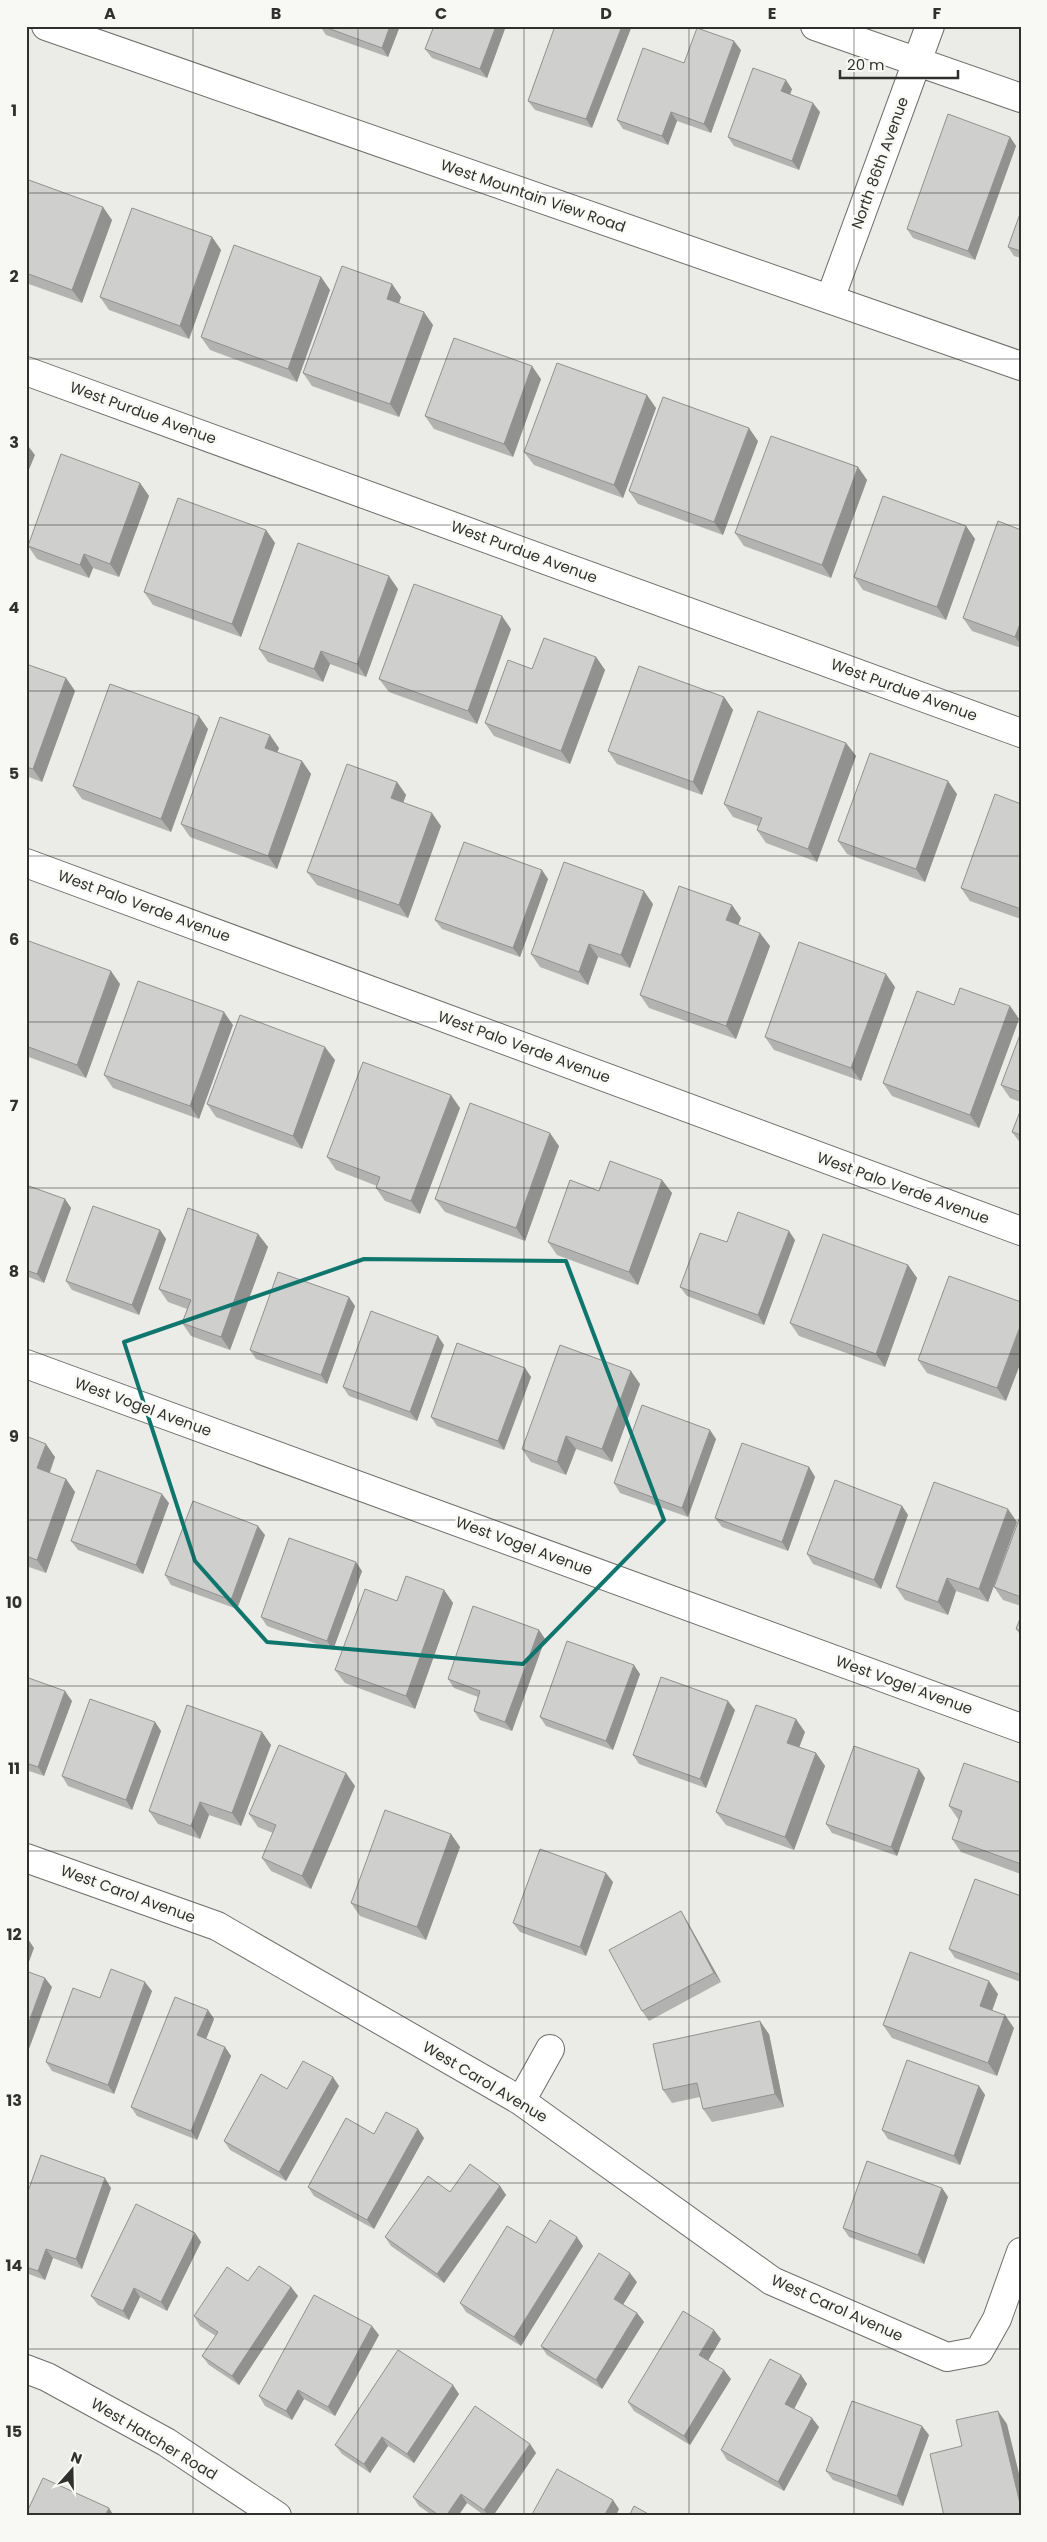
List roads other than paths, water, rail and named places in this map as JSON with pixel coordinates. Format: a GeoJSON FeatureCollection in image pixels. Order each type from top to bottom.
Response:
{"type":"FeatureCollection","features":[{"type":"Feature","properties":{"kind":"street","name":"West Mountain View Road"},"geometry":{"type":"LineString","coordinates":[[46,26],[1021,366]]}},
{"type":"Feature","properties":{"kind":"street"},"geometry":{"type":"LineString","coordinates":[[815,26],[1021,98]]}},
{"type":"Feature","properties":{"kind":"street","name":"North 86th Avenue"},"geometry":{"type":"LineString","coordinates":[[830,299],[930,26]]}},
{"type":"Feature","properties":{"kind":"street","name":"West Purdue Avenue"},"geometry":{"type":"LineString","coordinates":[[26,371],[1021,733]]}},
{"type":"Feature","properties":{"kind":"street","name":"West Palo Verde Avenue"},"geometry":{"type":"LineString","coordinates":[[26,863],[1021,1231]]}},
{"type":"Feature","properties":{"kind":"street","name":"West Vogel Avenue"},"geometry":{"type":"LineString","coordinates":[[26,1364],[1021,1728]]}},
{"type":"Feature","properties":{"kind":"street","name":"West Carol Avenue"},"geometry":{"type":"LineString","coordinates":[[26,1858],[217,1926],[520,2100],[772,2281],[947,2356],[979,2351],[997,2319],[1021,2252]]}},
{"type":"Feature","properties":{"kind":"street"},"geometry":{"type":"LineString","coordinates":[[520,2100],[550,2049]]}},
{"type":"Feature","properties":{"kind":"street","name":"West Hatcher Road"},"geometry":{"type":"LineString","coordinates":[[26,2369],[47,2377],[166,2442],[277,2516]]}}]}
